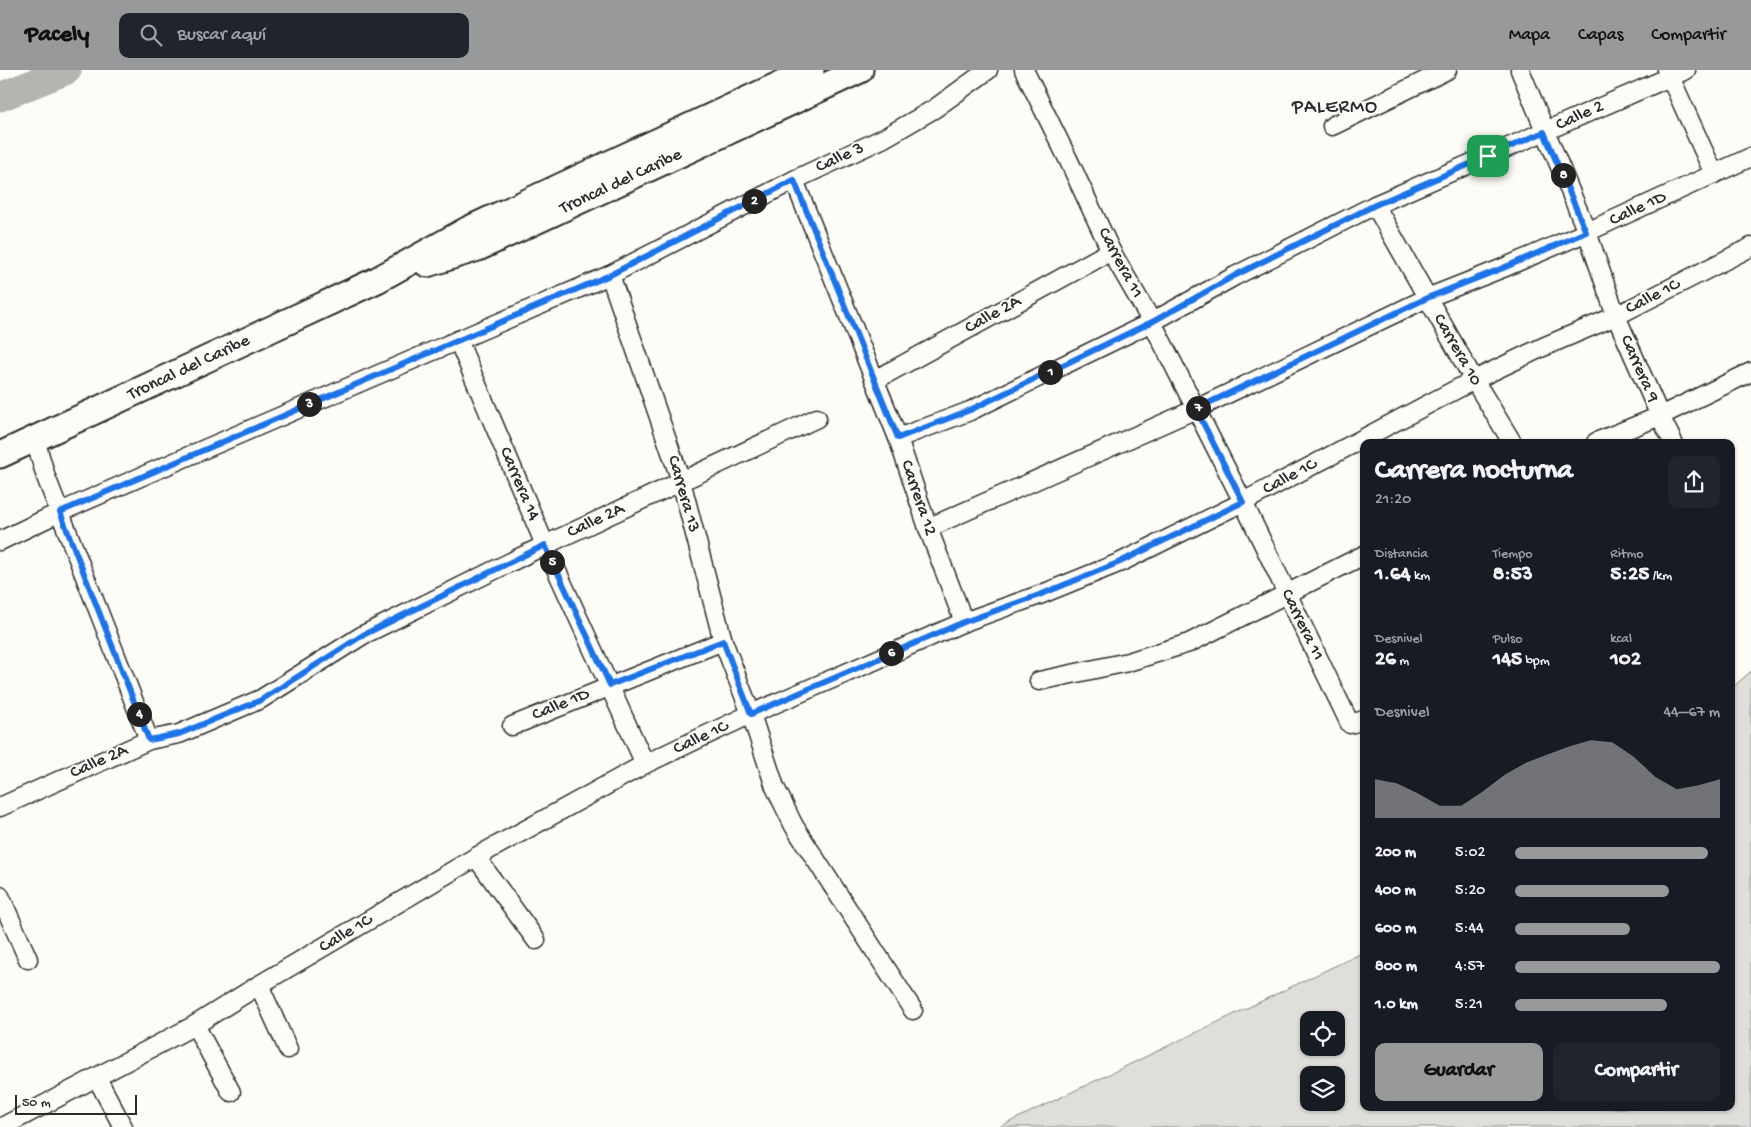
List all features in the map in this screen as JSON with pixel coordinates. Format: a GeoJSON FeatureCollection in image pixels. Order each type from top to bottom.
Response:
{"type":"FeatureCollection","features":[{"type":"Feature","properties":{"kind":"highway","name":"Troncal del Caribe"},"geometry":{"type":"LineString","coordinates":[[0,455],[377,280],[469,229],[811,70]]}},
{"type":"Feature","properties":{"kind":"highway","name":"Troncal del Caribe"},"geometry":{"type":"LineString","coordinates":[[377,280],[478,248],[860,70]]}},
{"type":"Feature","properties":{"kind":"street","name":"Calle 3"},"geometry":{"type":"LineString","coordinates":[[0,541],[60,512],[610,275],[794,180],[884,138],[934,109],[988,70]]}},
{"type":"Feature","properties":{"kind":"street","name":"Carrera 11"},"geometry":{"type":"LineString","coordinates":[[1024,70],[1111,250],[1152,322],[1287,594],[1357,722]]}},
{"type":"Feature","properties":{"kind":"street"},"geometry":{"type":"LineString","coordinates":[[1332,126],[1447,70]]}},
{"type":"Feature","properties":{"kind":"street","name":"Carrera 9"},"geometry":{"type":"LineString","coordinates":[[1520,70],[1586,232],[1616,316],[1672,439]]}},
{"type":"Feature","properties":{"kind":"street"},"geometry":{"type":"LineString","coordinates":[[1675,72],[1714,174]]}},
{"type":"Feature","properties":{"kind":"street","name":"Calle 2"},"geometry":{"type":"LineString","coordinates":[[898,438],[970,410],[1152,322],[1234,276],[1375,205],[1544,132],[1675,72]]}},
{"type":"Feature","properties":{"kind":"street","name":"Calle 1D"},"geometry":{"type":"LineString","coordinates":[[928,528],[1196,409],[1427,298],[1586,232],[1751,157]]}},
{"type":"Feature","properties":{"kind":"street","name":"Carrera 12"},"geometry":{"type":"LineString","coordinates":[[794,180],[898,438],[928,528],[964,622]]}},
{"type":"Feature","properties":{"kind":"street","name":"Carrera 10"},"geometry":{"type":"LineString","coordinates":[[1375,205],[1474,380],[1510,439]]}},
{"type":"Feature","properties":{"kind":"street","name":"Calle 1C"},"geometry":{"type":"LineString","coordinates":[[1362,439],[1474,380],[1543,347],[1616,316],[1751,247]]}},
{"type":"Feature","properties":{"kind":"street","name":"Calle 2A"},"geometry":{"type":"LineString","coordinates":[[875,380],[1111,250]]}},
{"type":"Feature","properties":{"kind":"street","name":"Carrera 13"},"geometry":{"type":"LineString","coordinates":[[610,275],[681,481],[723,641],[751,714],[775,787],[788,815],[913,1010]]}},
{"type":"Feature","properties":{"kind":"street","name":"Carrera 14"},"geometry":{"type":"LineString","coordinates":[[458,340],[545,545],[645,764]]}},
{"type":"Feature","properties":{"kind":"street"},"geometry":{"type":"LineString","coordinates":[[1603,439],[1660,416],[1751,372]]}},
{"type":"Feature","properties":{"kind":"street","name":"Calle 2A"},"geometry":{"type":"LineString","coordinates":[[0,807],[149,740],[179,734],[261,700],[363,635],[545,545],[817,418]]}},
{"type":"Feature","properties":{"kind":"street"},"geometry":{"type":"LineString","coordinates":[[35,439],[46,477],[149,740]]}},
{"type":"Feature","properties":{"kind":"street","name":"Calle 1C"},"geometry":{"type":"LineString","coordinates":[[2,1127],[195,1025],[259,985],[476,858],[645,764],[751,714],[964,622],[1042,594],[1120,562],[1243,502],[1360,440]]}},
{"type":"Feature","properties":{"kind":"street"},"geometry":{"type":"LineString","coordinates":[[1039,681],[1128,662],[1189,643],[1360,557]]}},
{"type":"Feature","properties":{"kind":"street","name":"Calle 1D"},"geometry":{"type":"LineString","coordinates":[[512,726],[723,641]]}},
{"type":"Feature","properties":{"kind":"street"},"geometry":{"type":"LineString","coordinates":[[476,858],[536,940]]}},
{"type":"Feature","properties":{"kind":"street"},"geometry":{"type":"LineString","coordinates":[[0,896],[28,959]]}},
{"type":"Feature","properties":{"kind":"street"},"geometry":{"type":"LineString","coordinates":[[259,985],[288,1049]]}},
{"type":"Feature","properties":{"kind":"street"},"geometry":{"type":"LineString","coordinates":[[195,1025],[231,1092]]}},
{"type":"Feature","properties":{"kind":"street"},"geometry":{"type":"LineString","coordinates":[[97,1078],[123,1127]]}},
{"type":"Feature","properties":{"kind":"shaded area"},"geometry":{"type":"Polygon","coordinates":[[[1751,671],[1751,1127],[999,1127],[1360,954],[1360,1111],[1735,1111],[1735,685],[1751,671]]]}},
{"type":"Feature","properties":{"kind":"waterway"},"geometry":{"type":"LineString","coordinates":[[0,97],[67,70]]}},
{"type":"Feature","properties":{"kind":"district","name":"PALERMO"},"geometry":{"type":"Point","coordinates":[1335,108]}},
{"type":"Feature","properties":{"kind":"route"},"geometry":{"type":"LineString","coordinates":[[1544,132],[1586,232],[1427,298],[1196,409],[1243,502],[1120,562],[1042,594],[964,622],[751,714],[723,641],[610,685],[545,545],[363,635],[261,700],[179,734],[149,740],[60,512],[610,275],[794,180],[898,438],[970,410],[1152,322],[1234,276],[1375,205],[1488,156],[1544,132]]}}]}
